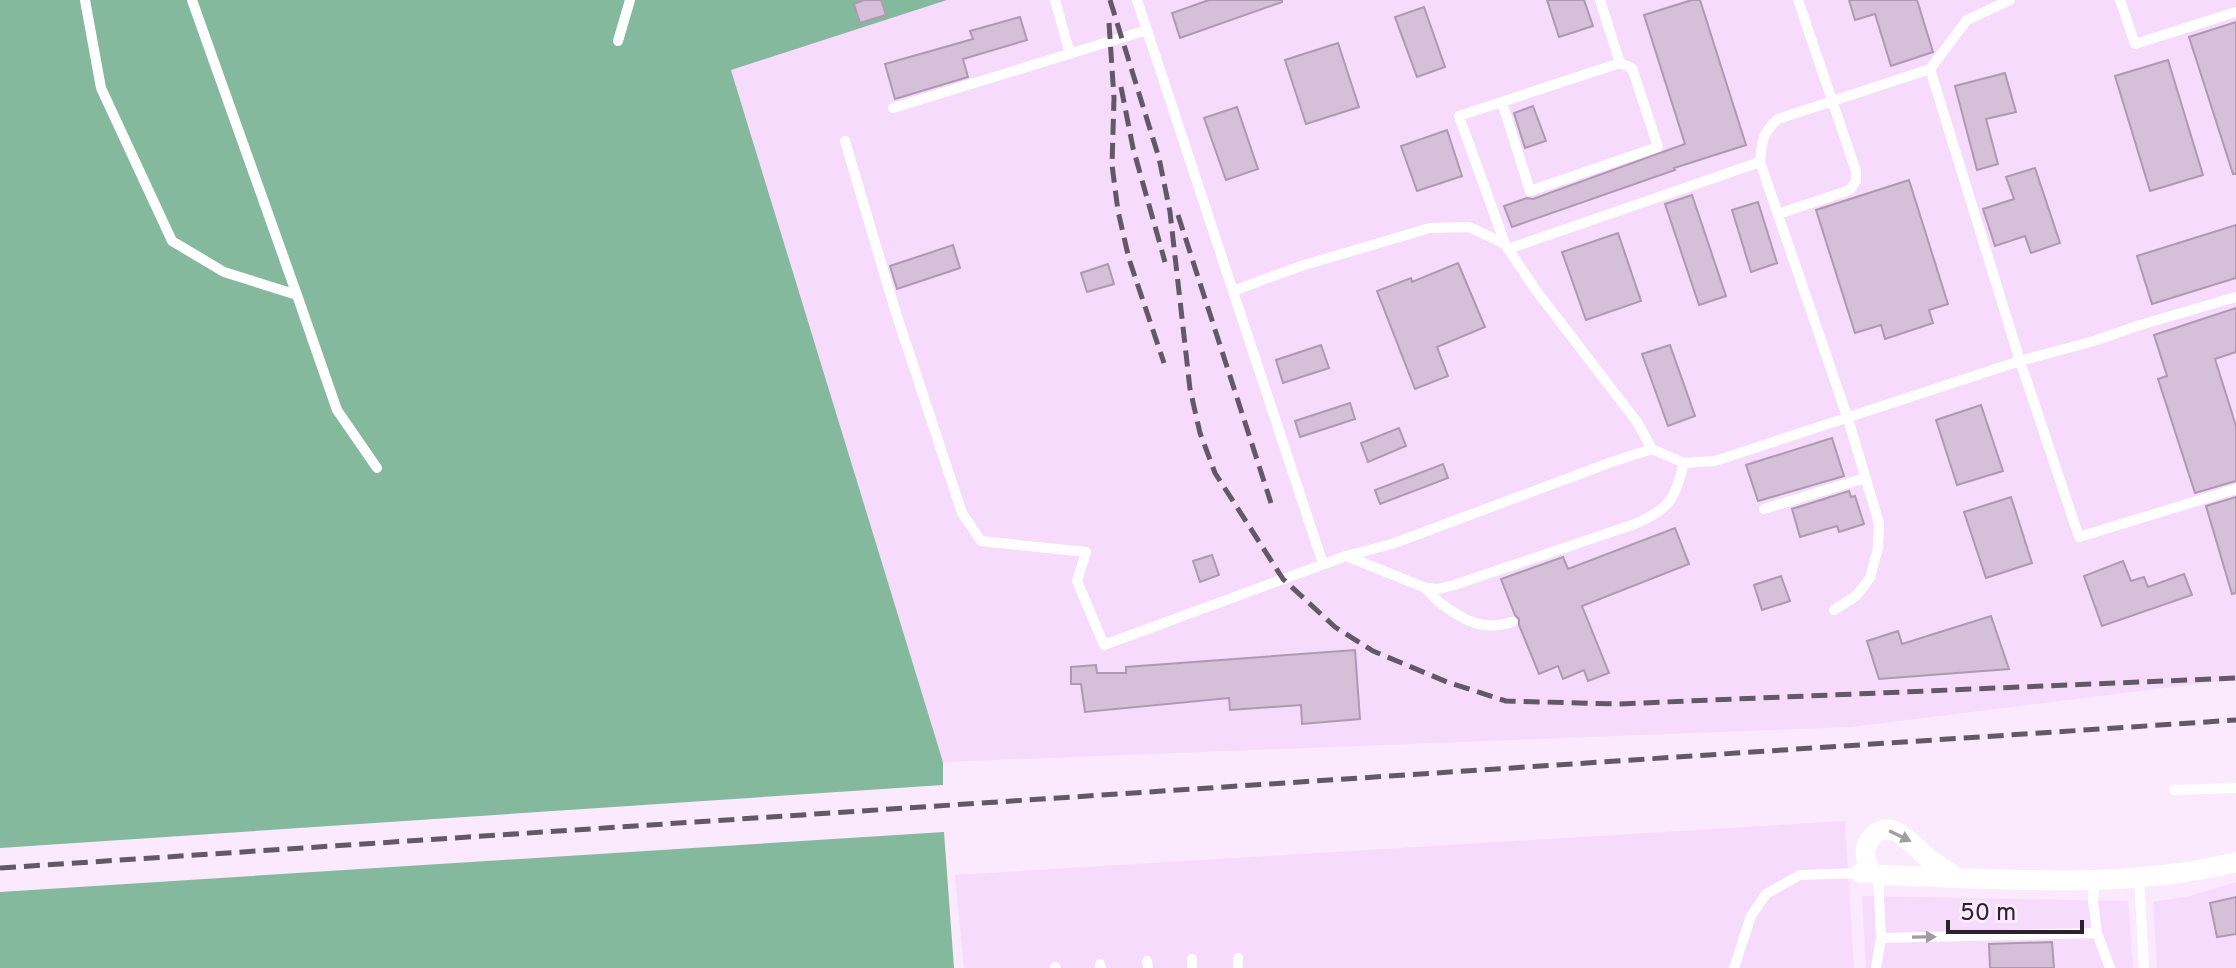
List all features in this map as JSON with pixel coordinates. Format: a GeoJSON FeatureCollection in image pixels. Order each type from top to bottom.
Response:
{"type":"FeatureCollection","features":[{"type":"Feature","properties":{"kind":"street"},"geometry":{"type":"LineString","coordinates":[[1955,877],[1895,830],[1883,830],[1869,841],[1865,856],[1870,874],[1955,877],[2094,880],[2202,870],[2236,862]]}},
{"type":"Feature","properties":{"kind":"lane"},"geometry":{"type":"LineString","coordinates":[[85,0],[101,88],[172,241],[224,272],[297,295]]}},
{"type":"Feature","properties":{"kind":"lane"},"geometry":{"type":"LineString","coordinates":[[192,0],[337,410],[377,468]]}},
{"type":"Feature","properties":{"kind":"lane"},"geometry":{"type":"LineString","coordinates":[[618,41],[630,0]]}},
{"type":"Feature","properties":{"kind":"lane"},"geometry":{"type":"LineString","coordinates":[[1055,0],[1070,54]]}},
{"type":"Feature","properties":{"kind":"lane"},"geometry":{"type":"LineString","coordinates":[[1137,0],[1323,564]]}},
{"type":"Feature","properties":{"kind":"lane"},"geometry":{"type":"LineString","coordinates":[[1600,0],[1620,63]]}},
{"type":"Feature","properties":{"kind":"lane"},"geometry":{"type":"LineString","coordinates":[[1778,214],[1850,190],[1856,181],[1856,171],[1798,0]]}},
{"type":"Feature","properties":{"kind":"lane"},"geometry":{"type":"LineString","coordinates":[[1834,610],[1856,596],[1870,578],[1878,548],[1879,523],[1848,419],[1760,162],[1762,142],[1768,128],[1778,119],[1930,69],[1967,20],[2010,0]]}},
{"type":"Feature","properties":{"kind":"lane"},"geometry":{"type":"LineString","coordinates":[[2120,0],[2135,44],[2236,12]]}},
{"type":"Feature","properties":{"kind":"lane"},"geometry":{"type":"LineString","coordinates":[[893,108],[1147,30]]}},
{"type":"Feature","properties":{"kind":"lane"},"geometry":{"type":"LineString","coordinates":[[1502,102],[1530,191],[1658,147],[1632,68],[1620,63],[1459,116],[1507,247],[1535,289],[1637,422],[1652,449],[1684,463],[1715,461],[2020,361],[2236,297]]}},
{"type":"Feature","properties":{"kind":"lane"},"geometry":{"type":"LineString","coordinates":[[1930,69],[2020,361],[2079,537],[2236,489]]}},
{"type":"Feature","properties":{"kind":"lane"},"geometry":{"type":"LineString","coordinates":[[845,141],[895,310],[962,513],[981,541],[1086,552],[1077,581],[1104,645],[1323,564],[1392,544],[1652,449]]}},
{"type":"Feature","properties":{"kind":"lane"},"geometry":{"type":"LineString","coordinates":[[1233,291],[1301,266],[1430,228],[1469,227],[1507,247],[1760,162]]}},
{"type":"Feature","properties":{"kind":"lane"},"geometry":{"type":"LineString","coordinates":[[1346,556],[1426,588],[1454,585],[1658,514],[1669,504],[1684,463]]}},
{"type":"Feature","properties":{"kind":"lane"},"geometry":{"type":"LineString","coordinates":[[1764,509],[1865,478]]}},
{"type":"Feature","properties":{"kind":"lane"},"geometry":{"type":"LineString","coordinates":[[1426,588],[1433,598],[1468,622],[1498,627],[1512,622]]}},
{"type":"Feature","properties":{"kind":"lane"},"geometry":{"type":"LineString","coordinates":[[2174,790],[2236,788]]}},
{"type":"Feature","properties":{"kind":"lane"},"geometry":{"type":"LineString","coordinates":[[1734,968],[1751,916],[1766,894],[1800,875],[1870,874],[1881,938],[1876,968]]}},
{"type":"Feature","properties":{"kind":"lane"},"geometry":{"type":"LineString","coordinates":[[2139,877],[2144,968]]}},
{"type":"Feature","properties":{"kind":"lane"},"geometry":{"type":"LineString","coordinates":[[2094,880],[2097,933],[2110,968]]}},
{"type":"Feature","properties":{"kind":"lane"},"geometry":{"type":"LineString","coordinates":[[1881,938],[2097,933]]}},
{"type":"Feature","properties":{"kind":"shaded area"},"geometry":{"type":"Polygon","coordinates":[[[696,0],[2236,0],[2236,679],[1851,727],[943,762],[731,69],[696,0]]]}},
{"type":"Feature","properties":{"kind":"shaded area"},"geometry":{"type":"Polygon","coordinates":[[[1845,821],[1854,968],[964,968],[955,875],[1845,821]]]}},
{"type":"Feature","properties":{"kind":"shaded area"},"geometry":{"type":"Polygon","coordinates":[[[2236,882],[2236,968],[2157,968],[2153,902],[2190,896],[2236,882]]]}},
{"type":"Feature","properties":{"kind":"shaded area"},"geometry":{"type":"Polygon","coordinates":[[[1862,896],[2128,901],[2133,968],[1866,968],[1862,896]]]}},
{"type":"Feature","properties":{"kind":"green space"},"geometry":{"type":"Polygon","coordinates":[[[0,0],[947,0],[731,70],[943,762],[943,785],[0,848],[0,0]]]}},
{"type":"Feature","properties":{"kind":"green space"},"geometry":{"type":"Polygon","coordinates":[[[944,832],[954,968],[0,968],[0,892],[944,832]]]}},
{"type":"Feature","properties":{"kind":"building"},"geometry":{"type":"Polygon","coordinates":[[[864,0],[881,0],[886,15],[860,23],[854,4],[864,0]]]}},
{"type":"Feature","properties":{"kind":"building"},"geometry":{"type":"Polygon","coordinates":[[[1209,0],[1282,2],[1180,38],[1172,13],[1209,0]]]}},
{"type":"Feature","properties":{"kind":"building"},"geometry":{"type":"Polygon","coordinates":[[[1547,0],[1584,0],[1593,26],[1559,37],[1547,0]]]}},
{"type":"Feature","properties":{"kind":"building"},"geometry":{"type":"Polygon","coordinates":[[[1700,0],[1746,145],[1512,227],[1504,206],[1533,199],[1685,144],[1644,15],[1700,0]]]}},
{"type":"Feature","properties":{"kind":"building"},"geometry":{"type":"Polygon","coordinates":[[[1849,0],[1917,0],[1933,52],[1891,66],[1875,14],[1855,20],[1849,0]]]}},
{"type":"Feature","properties":{"kind":"building"},"geometry":{"type":"Polygon","coordinates":[[[1424,7],[1445,67],[1417,77],[1395,17],[1424,7]]]}},
{"type":"Feature","properties":{"kind":"building"},"geometry":{"type":"Polygon","coordinates":[[[1020,17],[1027,40],[963,59],[968,77],[895,99],[885,64],[973,39],[970,31],[1020,17]]]}},
{"type":"Feature","properties":{"kind":"building"},"geometry":{"type":"Polygon","coordinates":[[[2236,22],[2236,174],[2233,174],[2189,37],[2236,22]]]}},
{"type":"Feature","properties":{"kind":"building"},"geometry":{"type":"Polygon","coordinates":[[[1338,43],[1359,107],[1306,124],[1285,60],[1338,43]]]}},
{"type":"Feature","properties":{"kind":"building"},"geometry":{"type":"Polygon","coordinates":[[[2168,60],[2203,175],[2150,191],[2115,76],[2168,60]]]}},
{"type":"Feature","properties":{"kind":"building"},"geometry":{"type":"Polygon","coordinates":[[[2005,73],[2016,112],[1986,119],[1998,164],[1977,170],[1955,86],[2005,73]]]}},
{"type":"Feature","properties":{"kind":"building"},"geometry":{"type":"Polygon","coordinates":[[[1533,106],[1546,141],[1525,148],[1514,113],[1533,106]]]}},
{"type":"Feature","properties":{"kind":"building"},"geometry":{"type":"Polygon","coordinates":[[[1237,107],[1258,169],[1226,180],[1204,118],[1237,107]]]}},
{"type":"Feature","properties":{"kind":"building"},"geometry":{"type":"Polygon","coordinates":[[[1447,130],[1462,176],[1417,191],[1401,146],[1447,130]]]}},
{"type":"Feature","properties":{"kind":"building"},"geometry":{"type":"Polygon","coordinates":[[[2035,168],[2060,243],[2031,253],[2025,236],[1995,246],[1983,209],[2014,199],[2006,177],[2035,168]]]}},
{"type":"Feature","properties":{"kind":"building"},"geometry":{"type":"Polygon","coordinates":[[[1909,180],[1948,304],[1929,310],[1933,323],[1885,339],[1881,325],[1855,333],[1816,210],[1909,180]]]}},
{"type":"Feature","properties":{"kind":"building"},"geometry":{"type":"Polygon","coordinates":[[[1692,195],[1726,296],[1699,305],[1665,204],[1692,195]]]}},
{"type":"Feature","properties":{"kind":"building"},"geometry":{"type":"Polygon","coordinates":[[[1758,202],[1777,263],[1751,272],[1732,210],[1758,202]]]}},
{"type":"Feature","properties":{"kind":"building"},"geometry":{"type":"Polygon","coordinates":[[[2236,225],[2236,278],[2152,304],[2137,256],[2236,225]]]}},
{"type":"Feature","properties":{"kind":"building"},"geometry":{"type":"Polygon","coordinates":[[[1618,233],[1641,301],[1586,320],[1562,252],[1618,233]]]}},
{"type":"Feature","properties":{"kind":"building"},"geometry":{"type":"Polygon","coordinates":[[[953,245],[960,268],[897,289],[890,266],[953,245]]]}},
{"type":"Feature","properties":{"kind":"building"},"geometry":{"type":"Polygon","coordinates":[[[1458,263],[1485,327],[1437,347],[1448,376],[1415,389],[1377,291],[1411,278],[1412,282],[1458,263]]]}},
{"type":"Feature","properties":{"kind":"building"},"geometry":{"type":"Polygon","coordinates":[[[1108,264],[1114,284],[1087,292],[1081,273],[1108,264]]]}},
{"type":"Feature","properties":{"kind":"building"},"geometry":{"type":"Polygon","coordinates":[[[2236,308],[2236,352],[2215,359],[2236,426],[2236,481],[2195,493],[2158,379],[2167,376],[2154,335],[2236,308]]]}},
{"type":"Feature","properties":{"kind":"building"},"geometry":{"type":"Polygon","coordinates":[[[1321,345],[1329,368],[1283,383],[1276,360],[1321,345]]]}},
{"type":"Feature","properties":{"kind":"building"},"geometry":{"type":"Polygon","coordinates":[[[1670,345],[1695,416],[1668,426],[1642,354],[1670,345]]]}},
{"type":"Feature","properties":{"kind":"building"},"geometry":{"type":"Polygon","coordinates":[[[1350,403],[1355,419],[1300,437],[1295,421],[1350,403]]]}},
{"type":"Feature","properties":{"kind":"building"},"geometry":{"type":"Polygon","coordinates":[[[1981,405],[2003,471],[1957,485],[1936,420],[1981,405]]]}},
{"type":"Feature","properties":{"kind":"building"},"geometry":{"type":"Polygon","coordinates":[[[1399,428],[1406,446],[1368,462],[1361,443],[1399,428]]]}},
{"type":"Feature","properties":{"kind":"building"},"geometry":{"type":"Polygon","coordinates":[[[1832,438],[1844,476],[1758,501],[1746,465],[1832,438]]]}},
{"type":"Feature","properties":{"kind":"building"},"geometry":{"type":"Polygon","coordinates":[[[1443,464],[1448,478],[1380,504],[1375,490],[1443,464]]]}},
{"type":"Feature","properties":{"kind":"building"},"geometry":{"type":"Polygon","coordinates":[[[1849,491],[1851,497],[1855,496],[1864,524],[1839,532],[1837,526],[1800,537],[1792,509],[1849,491]]]}},
{"type":"Feature","properties":{"kind":"building"},"geometry":{"type":"Polygon","coordinates":[[[2011,497],[2032,563],[1986,578],[1964,512],[2011,497]]]}},
{"type":"Feature","properties":{"kind":"building"},"geometry":{"type":"Polygon","coordinates":[[[2236,497],[2236,593],[2232,594],[2206,506],[2236,497]]]}},
{"type":"Feature","properties":{"kind":"building"},"geometry":{"type":"Polygon","coordinates":[[[1675,528],[1689,564],[1582,606],[1609,673],[1588,681],[1584,670],[1563,679],[1558,666],[1539,674],[1501,579],[1563,557],[1568,569],[1675,528]]]}},
{"type":"Feature","properties":{"kind":"building"},"geometry":{"type":"Polygon","coordinates":[[[1212,555],[1219,575],[1200,582],[1193,561],[1212,555]]]}},
{"type":"Feature","properties":{"kind":"building"},"geometry":{"type":"Polygon","coordinates":[[[2123,561],[2131,581],[2144,577],[2148,587],[2184,574],[2192,595],[2102,626],[2084,576],[2123,561]]]}},
{"type":"Feature","properties":{"kind":"building"},"geometry":{"type":"Polygon","coordinates":[[[1781,576],[1790,601],[1762,610],[1754,585],[1781,576]]]}},
{"type":"Feature","properties":{"kind":"building"},"geometry":{"type":"Polygon","coordinates":[[[1991,616],[2009,669],[1879,679],[1867,641],[1898,631],[1902,644],[1991,616]]]}},
{"type":"Feature","properties":{"kind":"building"},"geometry":{"type":"Polygon","coordinates":[[[1355,650],[1360,719],[1302,724],[1301,705],[1230,710],[1229,698],[1085,712],[1081,684],[1071,684],[1071,667],[1096,665],[1097,673],[1126,673],[1126,667],[1355,650]]]}},
{"type":"Feature","properties":{"kind":"building"},"geometry":{"type":"Polygon","coordinates":[[[2236,897],[2236,934],[2217,937],[2210,903],[2236,897]]]}},
{"type":"Feature","properties":{"kind":"building"},"geometry":{"type":"Polygon","coordinates":[[[2052,942],[2054,968],[1990,968],[1989,944],[2052,942]]]}},
{"type":"Feature","properties":{"kind":"railway"},"geometry":{"type":"LineString","coordinates":[[1110,0],[1159,158],[1170,212],[1190,389],[1200,433],[1215,473],[1283,579],[1335,627],[1373,651],[1447,682],[1506,701],[1617,704],[2236,678]]}},
{"type":"Feature","properties":{"kind":"railway"},"geometry":{"type":"LineString","coordinates":[[1109,23],[1114,98],[1112,165],[1118,211],[1129,259],[1164,363]]}},
{"type":"Feature","properties":{"kind":"railway"},"geometry":{"type":"LineString","coordinates":[[1121,87],[1133,148],[1165,262]]}},
{"type":"Feature","properties":{"kind":"railway"},"geometry":{"type":"LineString","coordinates":[[1178,215],[1271,503]]}},
{"type":"Feature","properties":{"kind":"railway"},"geometry":{"type":"LineString","coordinates":[[0,868],[2236,720]]}}]}
